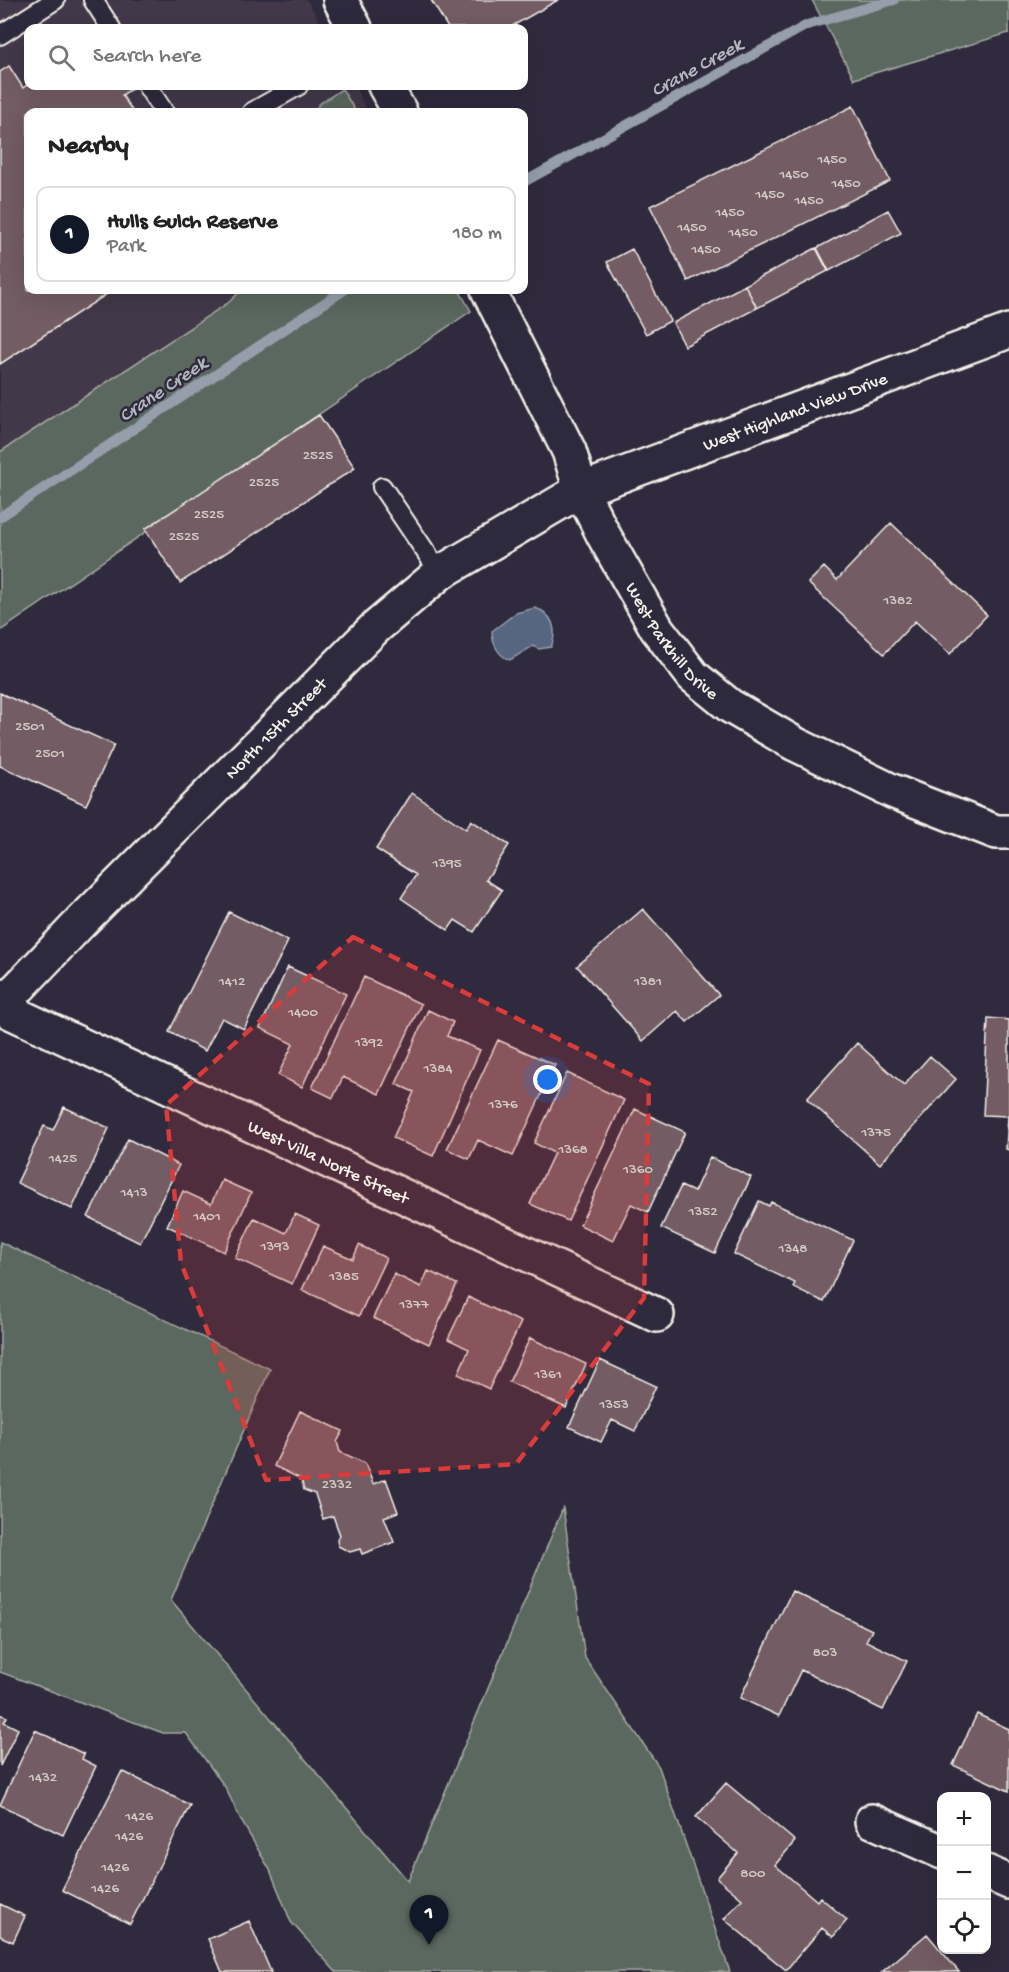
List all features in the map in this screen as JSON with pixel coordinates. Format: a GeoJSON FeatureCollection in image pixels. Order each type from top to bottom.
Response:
{"type":"FeatureCollection","features":[{"type":"Feature","properties":{"kind":"street"},"geometry":{"type":"LineString","coordinates":[[340,0],[353,24]]}},
{"type":"Feature","properties":{"kind":"street"},"geometry":{"type":"LineString","coordinates":[[387,90],[398,108]]}},
{"type":"Feature","properties":{"kind":"street","name":"West Parkhill Drive"},"geometry":{"type":"LineString","coordinates":[[490,294],[569,451],[581,490],[604,536],[657,628],[693,676],[730,706],[795,744],[892,791],[996,832],[1009,832]]}},
{"type":"Feature","properties":{"kind":"street","name":"West Highland View Drive"},"geometry":{"type":"LineString","coordinates":[[581,490],[1009,331]]}},
{"type":"Feature","properties":{"kind":"street","name":"North 15th Street"},"geometry":{"type":"LineString","coordinates":[[0,1007],[81,922],[375,628],[440,573],[581,490]]}},
{"type":"Feature","properties":{"kind":"street","name":"West Villa Norte Street"},"geometry":{"type":"LineString","coordinates":[[0,1007],[657,1315]]}},
{"type":"Feature","properties":{"kind":"street"},"geometry":{"type":"LineString","coordinates":[[872,1821],[937,1850]]}},
{"type":"Feature","properties":{"kind":"street"},"geometry":{"type":"LineString","coordinates":[[991,1874],[1009,1882]]}},
{"type":"Feature","properties":{"kind":"lane"},"geometry":{"type":"LineString","coordinates":[[0,35],[55,0]]}},
{"type":"Feature","properties":{"kind":"lane"},"geometry":{"type":"LineString","coordinates":[[93,0],[108,24]]}},
{"type":"Feature","properties":{"kind":"lane"},"geometry":{"type":"LineString","coordinates":[[150,90],[161,108]]}},
{"type":"Feature","properties":{"kind":"lane"},"geometry":{"type":"LineString","coordinates":[[261,108],[291,90]]}},
{"type":"Feature","properties":{"kind":"lane"},"geometry":{"type":"LineString","coordinates":[[382,487],[440,573]]}},
{"type":"Feature","properties":{"kind":"highlighted area"},"geometry":{"type":"Polygon","coordinates":[[[353,937],[649,1084],[644,1298],[516,1464],[266,1480],[181,1263],[166,1105],[353,937]]]}},
{"type":"Feature","properties":{"kind":"shaded area"},"geometry":{"type":"Polygon","coordinates":[[[0,0],[307,0],[321,24],[24,24],[24,90],[356,90],[366,108],[24,108],[24,294],[238,294],[228,303],[0,452],[0,0]]]}},
{"type":"Feature","properties":{"kind":"green space"},"geometry":{"type":"Polygon","coordinates":[[[812,0],[1009,0],[1009,33],[854,79],[812,0]]]}},
{"type":"Feature","properties":{"kind":"green space"},"geometry":{"type":"Polygon","coordinates":[[[343,90],[354,108],[316,108],[319,104],[343,90]]]}},
{"type":"Feature","properties":{"kind":"green space"},"geometry":{"type":"Polygon","coordinates":[[[238,294],[461,294],[471,311],[0,631],[0,452],[228,303],[238,294]]]}},
{"type":"Feature","properties":{"kind":"green space"},"geometry":{"type":"Polygon","coordinates":[[[0,1242],[270,1369],[171,1600],[408,1881],[563,1508],[585,1658],[659,1767],[730,1972],[336,1972],[291,1922],[270,1870],[225,1787],[186,1733],[163,1733],[0,1672],[0,1242]]]}},
{"type":"Feature","properties":{"kind":"water"},"geometry":{"type":"Polygon","coordinates":[[[535,608],[550,618],[554,629],[551,647],[539,649],[533,646],[510,660],[506,658],[496,648],[492,631],[516,613],[535,608]]]}},
{"type":"Feature","properties":{"kind":"building"},"geometry":{"type":"Polygon","coordinates":[[[431,0],[558,0],[516,24],[446,24],[431,0]]]}},
{"type":"Feature","properties":{"kind":"building"},"geometry":{"type":"Polygon","coordinates":[[[9,66],[24,90],[130,90],[122,95],[130,108],[24,108],[24,294],[107,294],[0,364],[0,72],[9,66]]]}},
{"type":"Feature","properties":{"kind":"building"},"geometry":{"type":"Polygon","coordinates":[[[853,106],[890,181],[688,281],[650,206],[853,106]]]}},
{"type":"Feature","properties":{"kind":"building"},"geometry":{"type":"Polygon","coordinates":[[[888,210],[901,233],[829,271],[817,248],[888,210]]]}},
{"type":"Feature","properties":{"kind":"building"},"geometry":{"type":"Polygon","coordinates":[[[816,248],[828,271],[757,308],[745,285],[816,248]]]}},
{"type":"Feature","properties":{"kind":"building"},"geometry":{"type":"Polygon","coordinates":[[[632,249],[670,321],[646,334],[607,262],[632,249]]]}},
{"type":"Feature","properties":{"kind":"building"},"geometry":{"type":"Polygon","coordinates":[[[745,285],[757,308],[685,346],[673,323],[745,285]]]}},
{"type":"Feature","properties":{"kind":"building"},"geometry":{"type":"Polygon","coordinates":[[[319,415],[355,468],[180,583],[145,529],[319,415]]]}},
{"type":"Feature","properties":{"kind":"building"},"geometry":{"type":"Polygon","coordinates":[[[891,523],[987,615],[950,654],[915,621],[884,654],[808,583],[824,567],[837,580],[891,523]]]}},
{"type":"Feature","properties":{"kind":"building"},"geometry":{"type":"Polygon","coordinates":[[[0,693],[114,745],[86,805],[0,766],[0,693]]]}},
{"type":"Feature","properties":{"kind":"building"},"geometry":{"type":"Polygon","coordinates":[[[412,793],[466,829],[471,820],[509,845],[486,880],[502,890],[474,932],[455,920],[448,930],[401,898],[416,875],[376,849],[412,793]]]}},
{"type":"Feature","properties":{"kind":"building"},"geometry":{"type":"Polygon","coordinates":[[[643,909],[719,995],[687,1022],[677,1011],[643,1041],[577,966],[643,909]]]}},
{"type":"Feature","properties":{"kind":"building"},"geometry":{"type":"Polygon","coordinates":[[[229,912],[288,941],[244,1029],[222,1018],[205,1051],[169,1032],[229,912]]]}},
{"type":"Feature","properties":{"kind":"building"},"geometry":{"type":"Polygon","coordinates":[[[288,967],[346,994],[302,1087],[278,1075],[293,1044],[260,1028],[288,967]]]}},
{"type":"Feature","properties":{"kind":"building"},"geometry":{"type":"Polygon","coordinates":[[[364,977],[421,1004],[379,1094],[343,1077],[333,1098],[312,1088],[364,977]]]}},
{"type":"Feature","properties":{"kind":"building"},"geometry":{"type":"Polygon","coordinates":[[[428,1010],[453,1022],[447,1036],[480,1050],[433,1156],[393,1138],[414,1092],[396,1084],[428,1010]]]}},
{"type":"Feature","properties":{"kind":"building"},"geometry":{"type":"Polygon","coordinates":[[[988,1018],[1009,1020],[1009,1150],[1006,1149],[1008,1116],[983,1115],[988,1018]]]}},
{"type":"Feature","properties":{"kind":"building"},"geometry":{"type":"Polygon","coordinates":[[[498,1040],[555,1065],[513,1156],[478,1140],[469,1159],[447,1149],[498,1040]]]}},
{"type":"Feature","properties":{"kind":"building"},"geometry":{"type":"Polygon","coordinates":[[[857,1043],[904,1085],[930,1056],[956,1079],[880,1164],[807,1099],[857,1043]]]}},
{"type":"Feature","properties":{"kind":"building"},"geometry":{"type":"Polygon","coordinates":[[[567,1073],[624,1100],[568,1221],[530,1204],[554,1153],[534,1143],[567,1073]]]}},
{"type":"Feature","properties":{"kind":"building"},"geometry":{"type":"Polygon","coordinates":[[[64,1107],[109,1128],[72,1209],[17,1183],[44,1126],[53,1130],[64,1107]]]}},
{"type":"Feature","properties":{"kind":"building"},"geometry":{"type":"Polygon","coordinates":[[[635,1109],[685,1132],[648,1212],[631,1204],[613,1241],[580,1225],[635,1109]]]}},
{"type":"Feature","properties":{"kind":"building"},"geometry":{"type":"Polygon","coordinates":[[[128,1139],[179,1165],[140,1243],[88,1217],[128,1139]]]}},
{"type":"Feature","properties":{"kind":"building"},"geometry":{"type":"Polygon","coordinates":[[[710,1157],[751,1177],[715,1253],[661,1228],[681,1186],[694,1192],[710,1157]]]}},
{"type":"Feature","properties":{"kind":"building"},"geometry":{"type":"Polygon","coordinates":[[[222,1180],[251,1193],[224,1252],[167,1226],[183,1191],[211,1204],[222,1180]]]}},
{"type":"Feature","properties":{"kind":"building"},"geometry":{"type":"Polygon","coordinates":[[[759,1201],[769,1206],[771,1202],[853,1240],[824,1302],[793,1287],[795,1283],[734,1254],[759,1201]]]}},
{"type":"Feature","properties":{"kind":"building"},"geometry":{"type":"Polygon","coordinates":[[[295,1214],[319,1225],[292,1284],[235,1258],[254,1218],[286,1233],[295,1214]]]}},
{"type":"Feature","properties":{"kind":"building"},"geometry":{"type":"Polygon","coordinates":[[[359,1245],[386,1258],[359,1316],[302,1290],[323,1246],[353,1259],[359,1245]]]}},
{"type":"Feature","properties":{"kind":"building"},"geometry":{"type":"Polygon","coordinates":[[[428,1271],[457,1284],[429,1344],[373,1318],[394,1274],[421,1287],[428,1271]]]}},
{"type":"Feature","properties":{"kind":"building"},"geometry":{"type":"Polygon","coordinates":[[[468,1297],[521,1322],[489,1389],[458,1374],[469,1349],[448,1339],[468,1297]]]}},
{"type":"Feature","properties":{"kind":"building"},"geometry":{"type":"Polygon","coordinates":[[[530,1338],[586,1364],[566,1408],[509,1382],[530,1338]]]}},
{"type":"Feature","properties":{"kind":"building"},"geometry":{"type":"Polygon","coordinates":[[[600,1360],[656,1386],[635,1431],[612,1420],[601,1442],[569,1427],[600,1360]]]}},
{"type":"Feature","properties":{"kind":"building"},"geometry":{"type":"Polygon","coordinates":[[[300,1411],[343,1431],[337,1442],[340,1452],[365,1463],[373,1484],[386,1479],[398,1512],[384,1517],[394,1542],[362,1554],[360,1549],[350,1552],[338,1546],[337,1539],[340,1535],[333,1516],[323,1519],[315,1494],[304,1490],[301,1479],[274,1466],[300,1411]]]}},
{"type":"Feature","properties":{"kind":"building"},"geometry":{"type":"Polygon","coordinates":[[[792,1591],[872,1630],[866,1641],[907,1661],[883,1710],[801,1670],[779,1716],[740,1698],[792,1591]]]}},
{"type":"Feature","properties":{"kind":"building"},"geometry":{"type":"Polygon","coordinates":[[[0,1714],[7,1717],[4,1722],[18,1729],[0,1766],[0,1714]]]}},
{"type":"Feature","properties":{"kind":"building"},"geometry":{"type":"Polygon","coordinates":[[[977,1714],[1009,1729],[1009,1791],[953,1765],[977,1714]]]}},
{"type":"Feature","properties":{"kind":"building"},"geometry":{"type":"Polygon","coordinates":[[[35,1730],[84,1754],[82,1759],[96,1766],[63,1835],[0,1805],[35,1730]]]}},
{"type":"Feature","properties":{"kind":"building"},"geometry":{"type":"Polygon","coordinates":[[[122,1771],[190,1805],[130,1924],[62,1890],[122,1771]]]}},
{"type":"Feature","properties":{"kind":"building"},"geometry":{"type":"Polygon","coordinates":[[[726,1783],[795,1841],[775,1865],[817,1901],[820,1897],[847,1920],[833,1937],[822,1928],[786,1970],[724,1919],[742,1899],[717,1878],[738,1853],[696,1817],[726,1783]]]}},
{"type":"Feature","properties":{"kind":"building"},"geometry":{"type":"Polygon","coordinates":[[[0,1904],[25,1916],[13,1942],[0,1936],[0,1904]]]}},
{"type":"Feature","properties":{"kind":"building"},"geometry":{"type":"Polygon","coordinates":[[[249,1921],[271,1972],[222,1972],[208,1939],[249,1921]]]}},
{"type":"Feature","properties":{"kind":"building"},"geometry":{"type":"Polygon","coordinates":[[[927,1934],[937,1946],[937,1954],[944,1954],[959,1972],[882,1972],[927,1934]]]}},
{"type":"Feature","properties":{"kind":"waterway","name":"Crane Creek"},"geometry":{"type":"LineString","coordinates":[[528,180],[807,25],[894,0]]}},
{"type":"Feature","properties":{"kind":"waterway","name":"Crane Creek"},"geometry":{"type":"LineString","coordinates":[[0,517],[338,294]]}},
{"type":"Feature","properties":{"kind":"place","name":"Hulls Gulch Reserve"},"geometry":{"type":"Point","coordinates":[429,1945]}}]}
